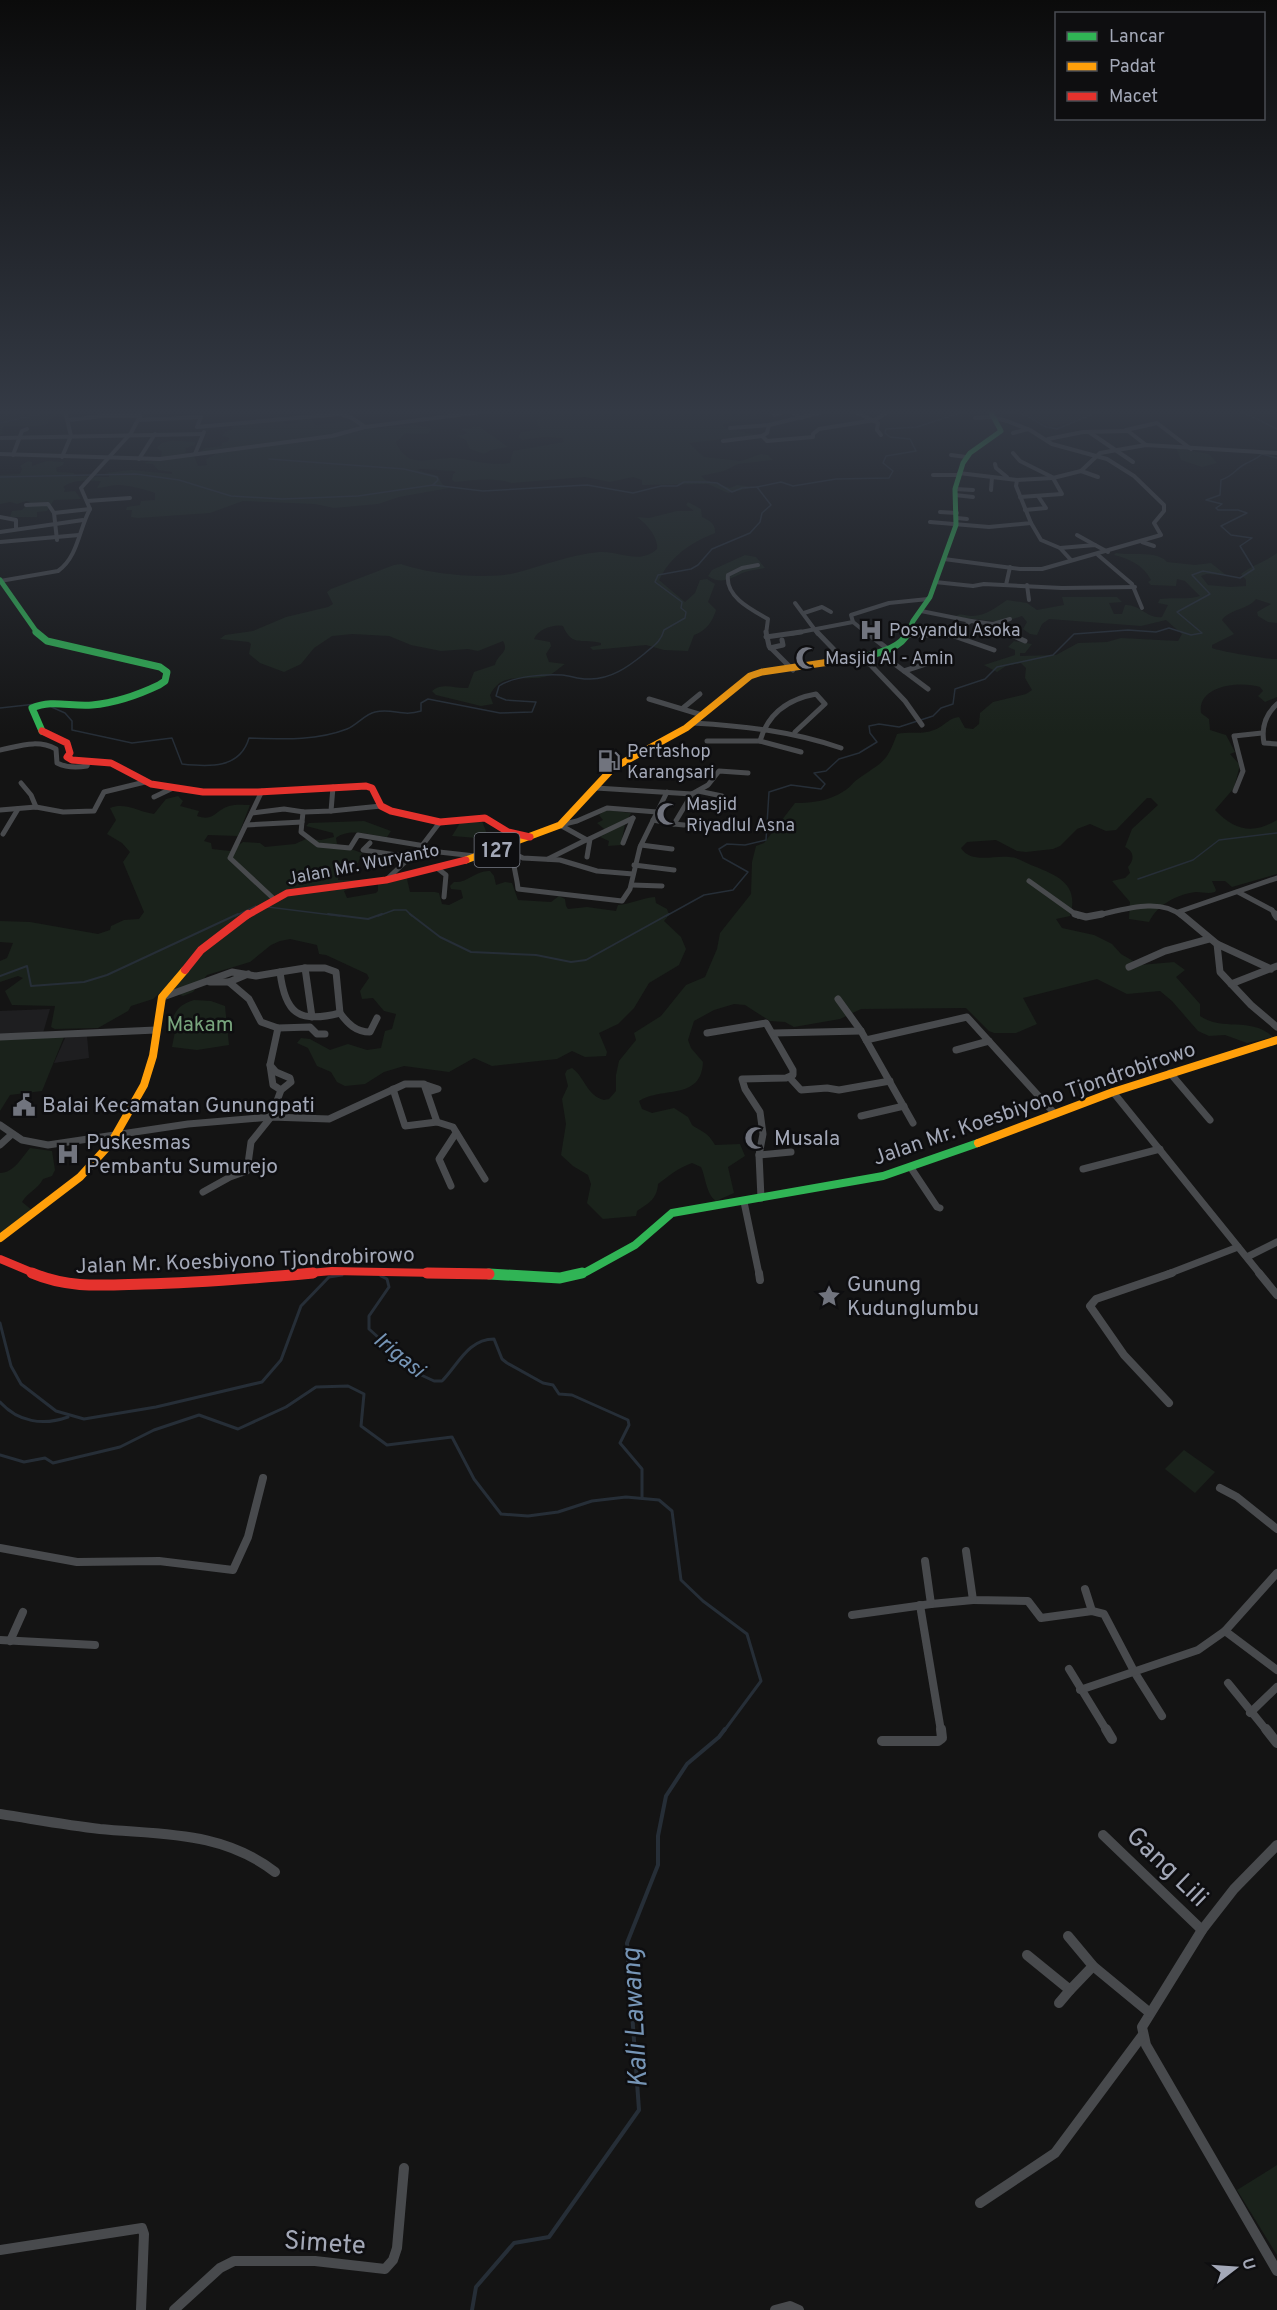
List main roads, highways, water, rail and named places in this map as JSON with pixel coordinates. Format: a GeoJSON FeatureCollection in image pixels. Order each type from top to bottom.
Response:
{"type":"FeatureCollection","features":[{"type":"Feature","properties":{"kind":"main road","name":"Jalan Mr. Wuryanto"},"geometry":{"type":"LineString","coordinates":[[0,1239],[80,1177],[98,1160],[118,1133],[144,1085],[153,1056],[162,997],[201,950],[252,912],[287,893],[386,880],[437,868],[479,857],[560,825],[615,767],[693,723],[750,676],[762,672],[793,670],[845,661],[885,651],[902,643],[936,582],[959,519]]}},
{"type":"Feature","properties":{"kind":"main road"},"geometry":{"type":"LineString","coordinates":[[0,580],[33,630],[47,641],[165,669],[167,675],[165,681],[156,686],[93,705],[39,704],[32,708],[45,736],[67,743],[70,753],[67,757],[70,759],[88,763],[108,762],[121,766],[145,782],[173,788],[240,793],[370,787],[381,806],[407,816],[440,822],[485,818],[508,832],[530,837]]}},
{"type":"Feature","properties":{"kind":"main road","name":"Jalan Mr. Koesbiyono Tjondrobirowo"},"geometry":{"type":"LineString","coordinates":[[0,1259],[51,1281],[78,1286],[209,1283],[332,1271],[462,1272],[560,1278],[586,1272],[635,1245],[672,1213],[872,1178],[911,1168],[1113,1092],[1277,1040]]}},
{"type":"Feature","properties":{"kind":"waterway"},"geometry":{"type":"LineString","coordinates":[[47,705],[65,713],[72,721],[72,730],[132,743],[172,738],[182,764],[203,766],[231,761],[239,756],[249,738],[323,736],[347,729],[375,712],[414,713],[421,711],[421,703],[428,699],[500,713],[532,712],[536,702],[506,700],[496,696],[499,686],[513,680],[538,675],[598,678],[625,668],[656,644],[664,630],[685,618],[686,612],[681,608],[682,602],[655,582],[658,575],[691,569],[698,565],[712,549],[750,533],[761,519]]}},
{"type":"Feature","properties":{"kind":"waterway"},"geometry":{"type":"LineString","coordinates":[[666,916],[704,895],[733,890],[748,872],[723,858],[719,849],[727,844],[745,845],[766,840],[769,792],[791,785],[821,789],[825,784],[814,773],[826,771],[839,759],[859,753],[877,742],[870,733],[869,726],[879,724],[899,727],[933,716],[941,708],[953,704],[955,689],[985,679],[997,667],[1053,655],[1074,634],[1128,630],[1156,632],[1169,628],[1191,635],[1202,633],[1177,612],[1210,594],[1192,575],[1203,571],[1240,578],[1254,569],[1240,546],[1252,538],[1231,535],[1221,526],[1235,519]]}},
{"type":"Feature","properties":{"kind":"waterway"},"geometry":{"type":"LineString","coordinates":[[0,708],[36,704]]}},
{"type":"Feature","properties":{"kind":"waterway"},"geometry":{"type":"LineString","coordinates":[[1138,879],[1193,860],[1219,840],[1277,833]]}},
{"type":"Feature","properties":{"kind":"waterway"},"geometry":{"type":"LineString","coordinates":[[235,916],[256,906]]}},
{"type":"Feature","properties":{"kind":"waterway"},"geometry":{"type":"LineString","coordinates":[[268,907],[340,916]]}},
{"type":"Feature","properties":{"kind":"waterway"},"geometry":{"type":"LineString","coordinates":[[378,916],[394,910],[406,910],[410,914]]}},
{"type":"Feature","properties":{"kind":"waterway"},"geometry":{"type":"LineString","coordinates":[[0,976],[27,966],[31,986],[84,982],[107,975],[238,914]]}},
{"type":"Feature","properties":{"kind":"waterway"},"geometry":{"type":"LineString","coordinates":[[328,914],[368,919],[382,914]]}},
{"type":"Feature","properties":{"kind":"waterway"},"geometry":{"type":"LineString","coordinates":[[410,914],[440,937],[471,952],[536,955],[571,962],[586,960],[669,914]]}},
{"type":"Feature","properties":{"kind":"waterway","name":"Irigasi"},"geometry":{"type":"LineString","coordinates":[[0,1323],[11,1366],[21,1384],[56,1411],[84,1419],[156,1407],[262,1382],[281,1360],[301,1306],[329,1277],[342,1275]]}},
{"type":"Feature","properties":{"kind":"waterway","name":"Irigasi"},"geometry":{"type":"LineString","coordinates":[[381,1276],[387,1279],[389,1287],[369,1316],[369,1329],[419,1374],[434,1381],[442,1381],[470,1348],[477,1343],[494,1339],[502,1359],[507,1363],[543,1383],[553,1385],[559,1394],[572,1395],[628,1420],[629,1425],[620,1443],[642,1469],[642,1498]]}},
{"type":"Feature","properties":{"kind":"waterway","name":"Kali Lawang"},"geometry":{"type":"LineString","coordinates":[[0,1455],[24,1462],[45,1458],[53,1463],[120,1447],[154,1430],[199,1415],[238,1429],[286,1407],[316,1387],[348,1386],[364,1394],[361,1426],[387,1445],[452,1437],[474,1479],[501,1514],[528,1516],[558,1512],[592,1501],[626,1497],[659,1500],[672,1511],[681,1580],[703,1601],[747,1634],[761,1681],[724,1731]]}},
{"type":"Feature","properties":{"kind":"waterway","name":"Irigasi"},"geometry":{"type":"LineString","coordinates":[[0,1402],[15,1414],[31,1420],[49,1421],[68,1417]]}},
{"type":"Feature","properties":{"kind":"waterway","name":"Kali Lawang"},"geometry":{"type":"LineString","coordinates":[[472,2310],[476,2287],[514,2243],[549,2237],[639,2110],[627,1943],[658,1865],[658,1836],[666,1796],[687,1764],[719,1737],[725,1729]]}},
{"type":"Feature","properties":{"kind":"place","name":"Posyandu Asoka"},"geometry":{"type":"Point","coordinates":[871,630]}},
{"type":"Feature","properties":{"kind":"place","name":"Masjid Al - Amin"},"geometry":{"type":"Point","coordinates":[807,658]}},
{"type":"Feature","properties":{"kind":"place","name":"Pertashop Karangsari"},"geometry":{"type":"Point","coordinates":[609,761]}},
{"type":"Feature","properties":{"kind":"place","name":"Masjid Riyadlul Asna"},"geometry":{"type":"Point","coordinates":[668,814]}},
{"type":"Feature","properties":{"kind":"place","name":"Balai Kecamatan Gunungpati"},"geometry":{"type":"Point","coordinates":[24,1105]}},
{"type":"Feature","properties":{"kind":"place","name":"Musala"},"geometry":{"type":"Point","coordinates":[756,1138]}},
{"type":"Feature","properties":{"kind":"place","name":"Puskesmas Pembantu Sumurejo"},"geometry":{"type":"Point","coordinates":[68,1154]}},
{"type":"Feature","properties":{"kind":"place","name":"Gunung Kudunglumbu"},"geometry":{"type":"Point","coordinates":[829,1296]}},
{"type":"Feature","properties":{"kind":"park label","name":"Makam"},"geometry":{"type":"Point","coordinates":[200,1024]}}]}
